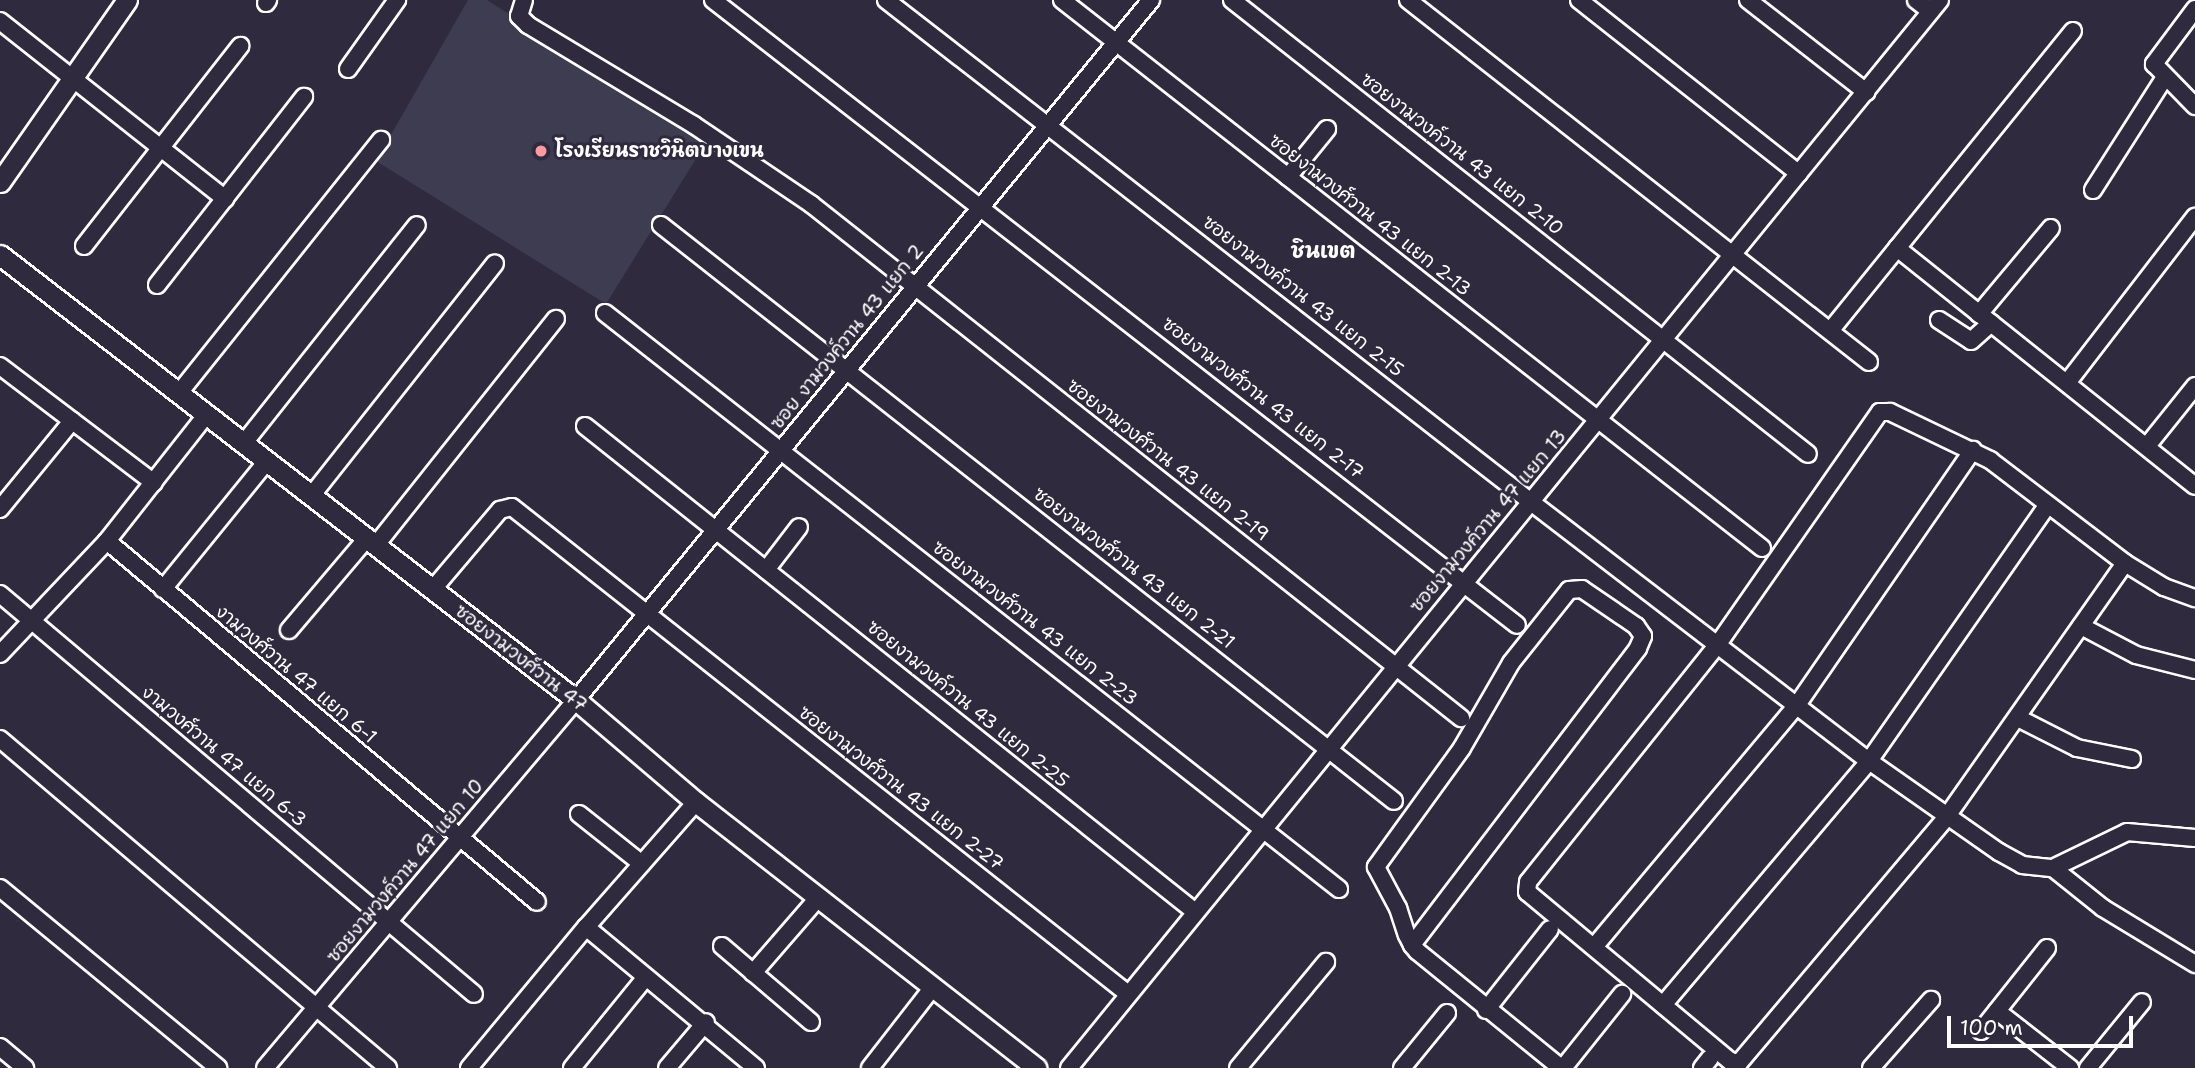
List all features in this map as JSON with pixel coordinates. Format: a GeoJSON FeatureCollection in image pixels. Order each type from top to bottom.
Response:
{"type":"FeatureCollection","features":[{"type":"Feature","properties":{"kind":"street"},"geometry":{"type":"LineString","coordinates":[[0,182],[127,0]]}},
{"type":"Feature","properties":{"kind":"street"},"geometry":{"type":"LineString","coordinates":[[348,69],[397,0]]}},
{"type":"Feature","properties":{"kind":"street","name":"ซอยงามวงศ์วาน 43 แยก 2-19"},"geometry":{"type":"LineString","coordinates":[[524,0],[519,16],[528,25],[779,183],[1396,664],[1461,718]]}},
{"type":"Feature","properties":{"kind":"street","name":"ซอยงามวงศ์วาน 43 แยก 2-17"},"geometry":{"type":"LineString","coordinates":[[713,0],[983,205],[1517,625]]}},
{"type":"Feature","properties":{"kind":"street","name":"ซอยงามวงค์วาน 43 แยก 2-15"},"geometry":{"type":"LineString","coordinates":[[886,0],[1049,124],[1531,502],[1869,761],[1946,818],[2022,865],[2053,868]]}},
{"type":"Feature","properties":{"kind":"street","name":"ซอยงามวงศ์วาน 43 แยก 2-13"},"geometry":{"type":"LineString","coordinates":[[1062,0],[1762,548]]}},
{"type":"Feature","properties":{"kind":"street","name":"ซอย งามวงค์วาน 43 แยก 2"},"geometry":{"type":"LineString","coordinates":[[576,700],[1151,0]]}},
{"type":"Feature","properties":{"kind":"street","name":"ซอยงามวงค์วาน 43 แยก 2-10"},"geometry":{"type":"LineString","coordinates":[[1232,0],[1808,454]]}},
{"type":"Feature","properties":{"kind":"street"},"geometry":{"type":"LineString","coordinates":[[1408,0],[1869,362]]}},
{"type":"Feature","properties":{"kind":"street"},"geometry":{"type":"LineString","coordinates":[[1579,0],[1799,174]]}},
{"type":"Feature","properties":{"kind":"street"},"geometry":{"type":"LineString","coordinates":[[1748,0],[1866,92]]}},
{"type":"Feature","properties":{"kind":"street"},"geometry":{"type":"LineString","coordinates":[[1916,0],[1935,6]]}},
{"type":"Feature","properties":{"kind":"street","name":"ซอยงามวงค์วาน 47 แยก 13"},"geometry":{"type":"LineString","coordinates":[[1069,1068],[1396,664],[1665,341],[1935,6]]}},
{"type":"Feature","properties":{"kind":"street"},"geometry":{"type":"LineString","coordinates":[[2195,9],[2156,55],[2154,64],[2195,106]]}},
{"type":"Feature","properties":{"kind":"street"},"geometry":{"type":"LineString","coordinates":[[0,21],[75,75],[225,199]]}},
{"type":"Feature","properties":{"kind":"street"},"geometry":{"type":"LineString","coordinates":[[1830,331],[2073,31]]}},
{"type":"Feature","properties":{"kind":"street"},"geometry":{"type":"LineString","coordinates":[[84,246],[240,46]]}},
{"type":"Feature","properties":{"kind":"street"},"geometry":{"type":"LineString","coordinates":[[2093,190],[2165,77]]}},
{"type":"Feature","properties":{"kind":"street"},"geometry":{"type":"LineString","coordinates":[[157,285],[304,97]]}},
{"type":"Feature","properties":{"kind":"street"},"geometry":{"type":"LineString","coordinates":[[1288,177],[1327,129]]}},
{"type":"Feature","properties":{"kind":"street"},"geometry":{"type":"LineString","coordinates":[[180,393],[381,140]]}},
{"type":"Feature","properties":{"kind":"street"},"geometry":{"type":"LineString","coordinates":[[2067,383],[2195,217]]}},
{"type":"Feature","properties":{"kind":"street"},"geometry":{"type":"LineString","coordinates":[[244,443],[417,225]]}},
{"type":"Feature","properties":{"kind":"street","name":"ซอยงามวงศ์วาน 43 แยก 2-21"},"geometry":{"type":"LineString","coordinates":[[661,225],[1394,800]]}},
{"type":"Feature","properties":{"kind":"street"},"geometry":{"type":"LineString","coordinates":[[1939,320],[1970,341],[2051,228]]}},
{"type":"Feature","properties":{"kind":"street"},"geometry":{"type":"LineString","coordinates":[[1897,248],[2195,486]]}},
{"type":"Feature","properties":{"kind":"street","name":"ซอยงามวงศ์วาน 47"},"geometry":{"type":"LineString","coordinates":[[0,255],[576,700],[696,802],[1035,1068]]}},
{"type":"Feature","properties":{"kind":"street"},"geometry":{"type":"LineString","coordinates":[[312,495],[495,263]]}},
{"type":"Feature","properties":{"kind":"street","name":"ซอยงามวงศ์วาน 43 แยก 2-23"},"geometry":{"type":"LineString","coordinates":[[605,313],[1339,889]]}},
{"type":"Feature","properties":{"kind":"street"},"geometry":{"type":"LineString","coordinates":[[289,630],[371,542],[556,319]]}},
{"type":"Feature","properties":{"kind":"street"},"geometry":{"type":"LineString","coordinates":[[2,372],[154,483]]}},
{"type":"Feature","properties":{"kind":"street"},"geometry":{"type":"LineString","coordinates":[[2147,446],[2195,386]]}},
{"type":"Feature","properties":{"kind":"street"},"geometry":{"type":"LineString","coordinates":[[2125,563],[1946,818],[1740,1063],[1663,1004],[1525,887],[1718,644],[1880,412],[1890,412],[1973,450],[2125,563],[2195,598]]}},
{"type":"Feature","properties":{"kind":"street"},"geometry":{"type":"LineString","coordinates":[[0,654],[107,541],[207,414]]}},
{"type":"Feature","properties":{"kind":"street"},"geometry":{"type":"LineString","coordinates":[[0,509],[72,421]]}},
{"type":"Feature","properties":{"kind":"street","name":"ซอยงามวงค์วาน 43 แยก 2-25"},"geometry":{"type":"LineString","coordinates":[[585,426],[1195,911]]}},
{"type":"Feature","properties":{"kind":"street"},"geometry":{"type":"LineString","coordinates":[[1594,947],[1797,705],[1973,450]]}},
{"type":"Feature","properties":{"kind":"street"},"geometry":{"type":"LineString","coordinates":[[163,589],[267,461]]}},
{"type":"Feature","properties":{"kind":"street"},"geometry":{"type":"LineString","coordinates":[[1663,1004],[1869,761],[2047,506]]}},
{"type":"Feature","properties":{"kind":"street","name":"ซอยงามวงศ์วาน 43 แยก 2-27"},"geometry":{"type":"LineString","coordinates":[[433,589],[500,510],[512,507],[1128,994]]}},
{"type":"Feature","properties":{"kind":"street"},"geometry":{"type":"LineString","coordinates":[[766,570],[799,527]]}},
{"type":"Feature","properties":{"kind":"street","name":"งามวงศ์วาน 47 แยก 6-1"},"geometry":{"type":"LineString","coordinates":[[107,541],[537,902]]}},
{"type":"Feature","properties":{"kind":"street"},"geometry":{"type":"LineString","coordinates":[[1412,945],[1638,648],[1643,636],[1636,626],[1582,589],[1569,590],[1511,663],[1462,748],[1376,867],[1412,945],[1486,1010],[1562,1068],[1622,994]]}},
{"type":"Feature","properties":{"kind":"street","name":"งามวงศ์วาน 47 แยก 6-3"},"geometry":{"type":"LineString","coordinates":[[0,594],[474,994]]}},
{"type":"Feature","properties":{"kind":"street"},"geometry":{"type":"LineString","coordinates":[[2081,625],[2136,655],[2195,670]]}},
{"type":"Feature","properties":{"kind":"street","name":"ซอยงามวงค์วาน 47 แยก 10"},"geometry":{"type":"LineString","coordinates":[[265,1068],[576,700]]}},
{"type":"Feature","properties":{"kind":"street"},"geometry":{"type":"LineString","coordinates":[[2018,718],[2077,748],[2132,759]]}},
{"type":"Feature","properties":{"kind":"street"},"geometry":{"type":"LineString","coordinates":[[0,739],[318,1005],[388,1068]]}},
{"type":"Feature","properties":{"kind":"street"},"geometry":{"type":"LineString","coordinates":[[469,1068],[586,927],[696,802]]}},
{"type":"Feature","properties":{"kind":"street"},"geometry":{"type":"LineString","coordinates":[[579,814],[642,864]]}},
{"type":"Feature","properties":{"kind":"street"},"geometry":{"type":"LineString","coordinates":[[2195,838],[2127,832],[2053,868],[2103,908],[2195,964]]}},
{"type":"Feature","properties":{"kind":"street"},"geometry":{"type":"LineString","coordinates":[[0,888],[219,1068]]}},
{"type":"Feature","properties":{"kind":"street"},"geometry":{"type":"LineString","coordinates":[[753,973],[818,898]]}},
{"type":"Feature","properties":{"kind":"street"},"geometry":{"type":"LineString","coordinates":[[586,927],[706,1022],[756,1068]]}},
{"type":"Feature","properties":{"kind":"street"},"geometry":{"type":"LineString","coordinates":[[1486,1010],[1550,929]]}},
{"type":"Feature","properties":{"kind":"street"},"geometry":{"type":"LineString","coordinates":[[722,946],[811,1022]]}},
{"type":"Feature","properties":{"kind":"street"},"geometry":{"type":"LineString","coordinates":[[1981,1031],[2047,948]]}},
{"type":"Feature","properties":{"kind":"street"},"geometry":{"type":"LineString","coordinates":[[1238,1068],[1326,962]]}},
{"type":"Feature","properties":{"kind":"street"},"geometry":{"type":"LineString","coordinates":[[572,1068],[646,977]]}},
{"type":"Feature","properties":{"kind":"street"},"geometry":{"type":"LineString","coordinates":[[870,1068],[933,987]]}},
{"type":"Feature","properties":{"kind":"street"},"geometry":{"type":"LineString","coordinates":[[1871,1068],[1931,1000]]}},
{"type":"Feature","properties":{"kind":"street"},"geometry":{"type":"LineString","coordinates":[[2088,1068],[2142,1002]]}},
{"type":"Feature","properties":{"kind":"street"},"geometry":{"type":"LineString","coordinates":[[1997,1011],[2070,1068]]}},
{"type":"Feature","properties":{"kind":"street"},"geometry":{"type":"LineString","coordinates":[[1402,1068],[1447,1013]]}},
{"type":"Feature","properties":{"kind":"street"},"geometry":{"type":"LineString","coordinates":[[667,1068],[706,1022]]}},
{"type":"Feature","properties":{"kind":"street"},"geometry":{"type":"LineString","coordinates":[[0,1047],[25,1068]]}},
{"type":"Feature","properties":{"kind":"shaded area","name":"โรงเรียนราชวินิตบางเขน"},"geometry":{"type":"Polygon","coordinates":[[[468,0],[487,0],[707,141],[606,304],[376,161],[468,0]]]}},
{"type":"Feature","properties":{"kind":"place","name":"โรงเรียนราชวินิตบางเขน"},"geometry":{"type":"Point","coordinates":[541,151]}},
{"type":"Feature","properties":{"kind":"district","name":"ชินเขต"},"geometry":{"type":"Point","coordinates":[1323,251]}}]}
